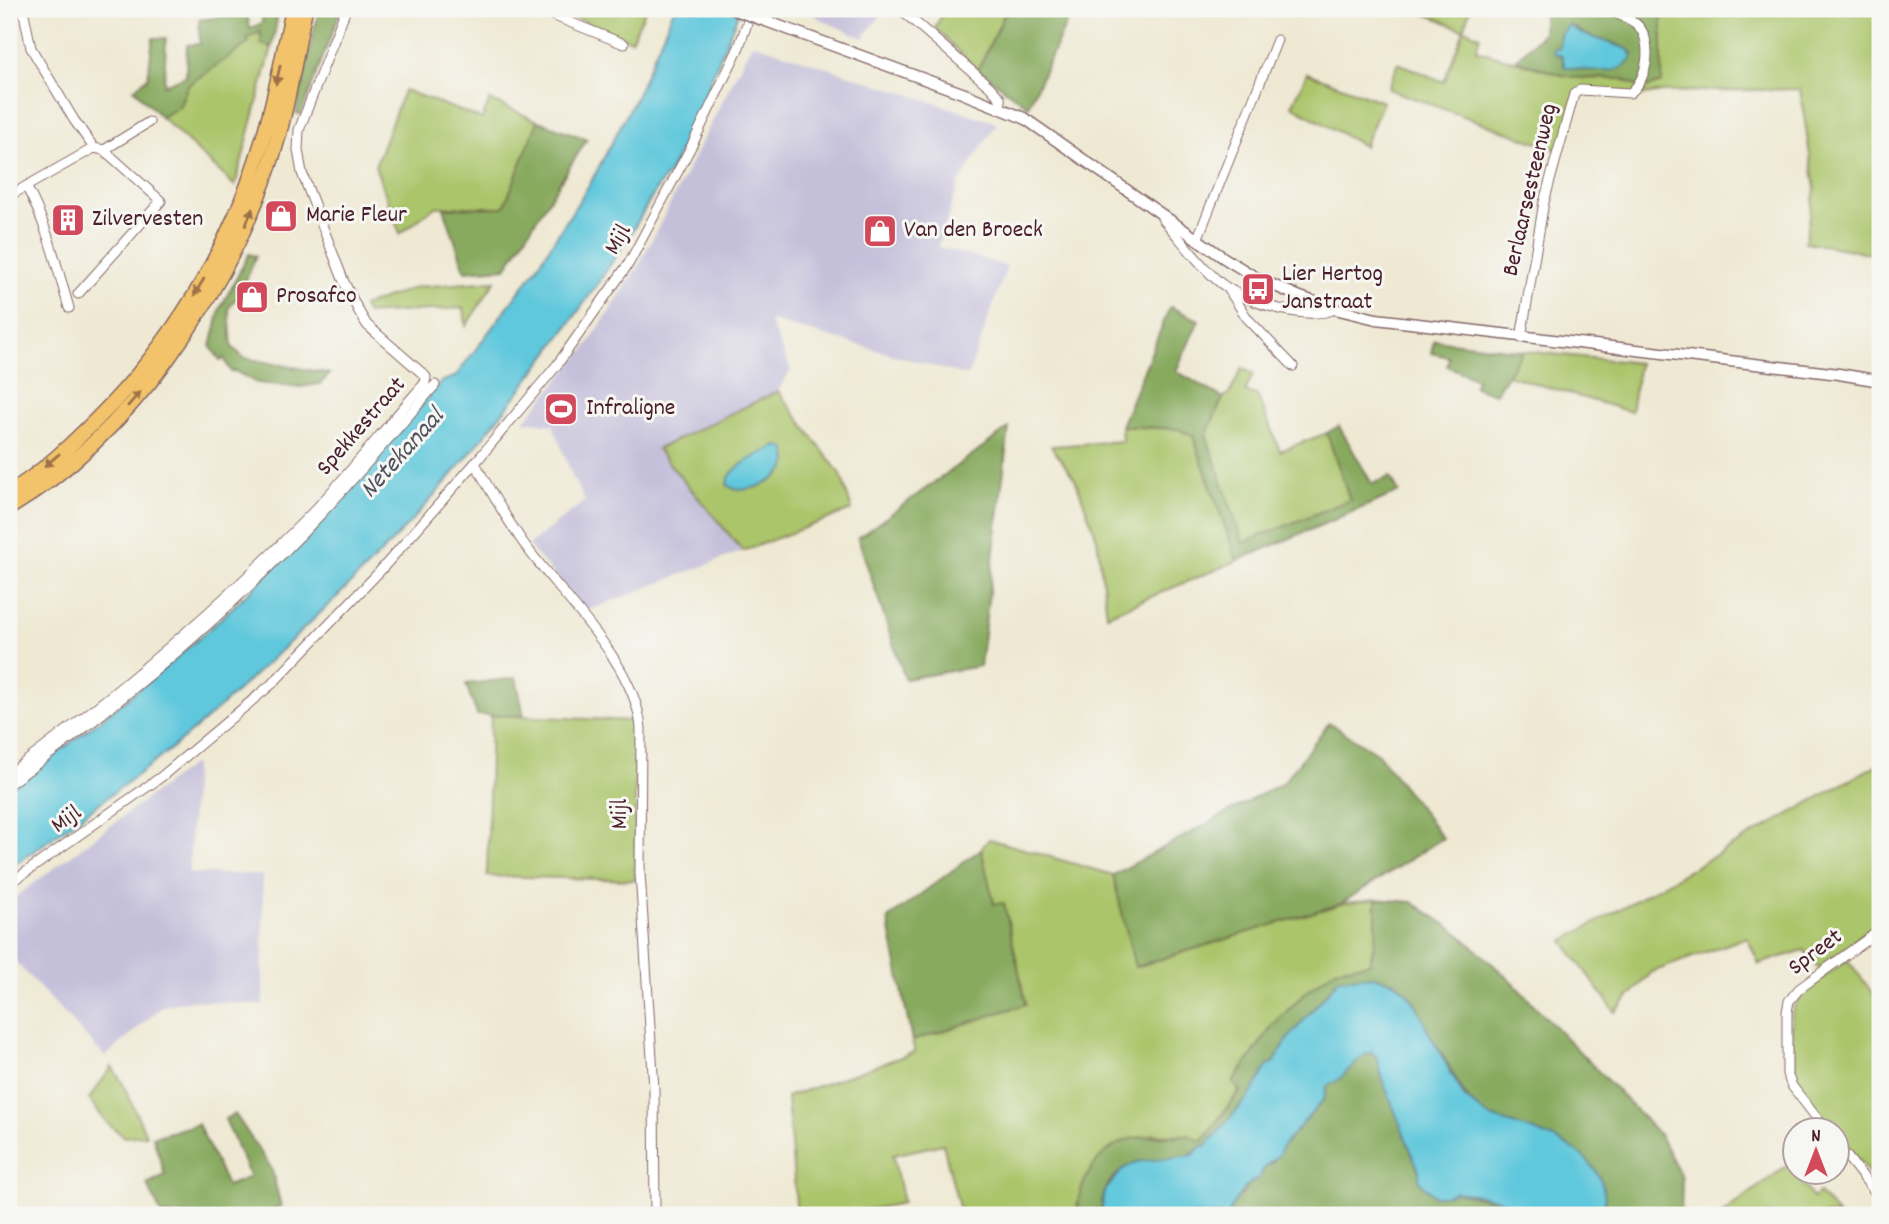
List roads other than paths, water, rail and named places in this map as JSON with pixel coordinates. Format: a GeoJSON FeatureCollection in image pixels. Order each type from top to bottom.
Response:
{"type":"FeatureCollection","features":[{"type":"Feature","properties":{"kind":"main road"},"geometry":{"type":"LineString","coordinates":[[9,493],[63,451],[115,401],[160,346],[204,279],[237,214],[258,158],[293,9]]}},
{"type":"Feature","properties":{"kind":"main road"},"geometry":{"type":"LineString","coordinates":[[9,508],[48,481],[122,413],[170,355],[201,309],[242,234],[271,161],[305,9]]}},
{"type":"Feature","properties":{"kind":"street"},"geometry":{"type":"LineString","coordinates":[[23,9],[31,48],[94,148]]}},
{"type":"Feature","properties":{"kind":"street","name":"Spekkestraat"},"geometry":{"type":"LineString","coordinates":[[9,774],[127,685],[228,596],[330,492],[425,383],[426,377],[367,325],[358,310],[344,282],[300,164],[299,130],[346,9]]}},
{"type":"Feature","properties":{"kind":"street"},"geometry":{"type":"LineString","coordinates":[[537,9],[624,44]]}},
{"type":"Feature","properties":{"kind":"street"},"geometry":{"type":"LineString","coordinates":[[732,9],[1024,118],[1197,240],[1255,277],[1335,309],[1399,323],[1880,381]]}},
{"type":"Feature","properties":{"kind":"street","name":"Mijl"},"geometry":{"type":"LineString","coordinates":[[9,884],[161,777],[273,682],[380,571],[475,463],[557,365],[629,262],[692,145],[738,47],[752,9]]}},
{"type":"Feature","properties":{"kind":"street"},"geometry":{"type":"LineString","coordinates":[[900,9],[990,87],[1000,98],[1001,108]]}},
{"type":"Feature","properties":{"kind":"street","name":"Berlaarsesteenweg"},"geometry":{"type":"LineString","coordinates":[[1521,338],[1544,202],[1574,94],[1580,90],[1630,93],[1640,81],[1645,67],[1646,41],[1642,30],[1635,23],[1604,9]]}},
{"type":"Feature","properties":{"kind":"street"},"geometry":{"type":"LineString","coordinates":[[1197,240],[1277,40]]}},
{"type":"Feature","properties":{"kind":"street"},"geometry":{"type":"LineString","coordinates":[[104,150],[149,122]]}},
{"type":"Feature","properties":{"kind":"street"},"geometry":{"type":"LineString","coordinates":[[9,196],[94,148],[104,150],[161,201],[78,294]]}},
{"type":"Feature","properties":{"kind":"street"},"geometry":{"type":"LineString","coordinates":[[26,186],[35,202],[58,266],[69,308]]}},
{"type":"Feature","properties":{"kind":"street"},"geometry":{"type":"LineString","coordinates":[[1158,213],[1216,280],[1229,289],[1271,307],[1299,312],[1329,312],[1335,309]]}},
{"type":"Feature","properties":{"kind":"street"},"geometry":{"type":"LineString","coordinates":[[1229,289],[1247,318],[1293,366]]}},
{"type":"Feature","properties":{"kind":"street"},"geometry":{"type":"LineString","coordinates":[[9,784],[102,714],[190,641],[321,514],[435,385]]}},
{"type":"Feature","properties":{"kind":"street","name":"Mijl"},"geometry":{"type":"LineString","coordinates":[[475,463],[522,541],[615,663],[632,693],[640,717],[640,885],[654,1089],[655,1215]]}},
{"type":"Feature","properties":{"kind":"street","name":"Spreet"},"geometry":{"type":"LineString","coordinates":[[1816,1116],[1792,1086],[1787,1074],[1789,1000],[1799,989],[1880,930]]}},
{"type":"Feature","properties":{"kind":"street"},"geometry":{"type":"LineString","coordinates":[[1850,1160],[1880,1198]]}},
{"type":"Feature","properties":{"kind":"water","name":"Netekanaal"},"geometry":{"type":"Polygon","coordinates":[[[674,9],[740,9],[709,84],[710,91],[668,175],[659,185],[592,292],[507,407],[441,488],[397,536],[238,691],[162,756],[9,869],[9,789],[125,700],[209,629],[317,523],[442,381],[455,377],[534,272],[591,182],[637,95],[674,9]]]}},
{"type":"Feature","properties":{"kind":"water"},"geometry":{"type":"Polygon","coordinates":[[[1569,25],[1580,33],[1628,49],[1633,55],[1628,63],[1613,70],[1594,71],[1565,67],[1562,56],[1554,53],[1554,48],[1560,48],[1560,35],[1569,25]]]}},
{"type":"Feature","properties":{"kind":"water"},"geometry":{"type":"Polygon","coordinates":[[[777,446],[786,448],[788,460],[772,480],[753,488],[734,488],[727,485],[739,466],[777,446]]]}},
{"type":"Feature","properties":{"kind":"water"},"geometry":{"type":"Polygon","coordinates":[[[1373,976],[1396,983],[1417,1006],[1465,1098],[1488,1116],[1549,1137],[1585,1158],[1597,1173],[1604,1192],[1604,1215],[1515,1215],[1505,1202],[1481,1195],[1455,1192],[1446,1196],[1434,1196],[1419,1181],[1419,1171],[1384,1084],[1377,1058],[1372,1052],[1327,1086],[1324,1099],[1258,1178],[1240,1194],[1228,1215],[1101,1215],[1104,1192],[1123,1169],[1136,1162],[1193,1155],[1201,1146],[1206,1146],[1251,1094],[1287,1040],[1339,979],[1373,976]]]}},
{"type":"Feature","properties":{"kind":"place","name":"Marie Fleur"},"geometry":{"type":"Point","coordinates":[281,216]}},
{"type":"Feature","properties":{"kind":"place","name":"Zilvervesten"},"geometry":{"type":"Point","coordinates":[68,220]}},
{"type":"Feature","properties":{"kind":"place","name":"Van den Broeck"},"geometry":{"type":"Point","coordinates":[880,231]}},
{"type":"Feature","properties":{"kind":"place","name":"Lier Hertog Janstraat"},"geometry":{"type":"Point","coordinates":[1258,289]}},
{"type":"Feature","properties":{"kind":"place","name":"Prosafco"},"geometry":{"type":"Point","coordinates":[252,297]}},
{"type":"Feature","properties":{"kind":"place","name":"Infraligne"},"geometry":{"type":"Point","coordinates":[561,409]}}]}
